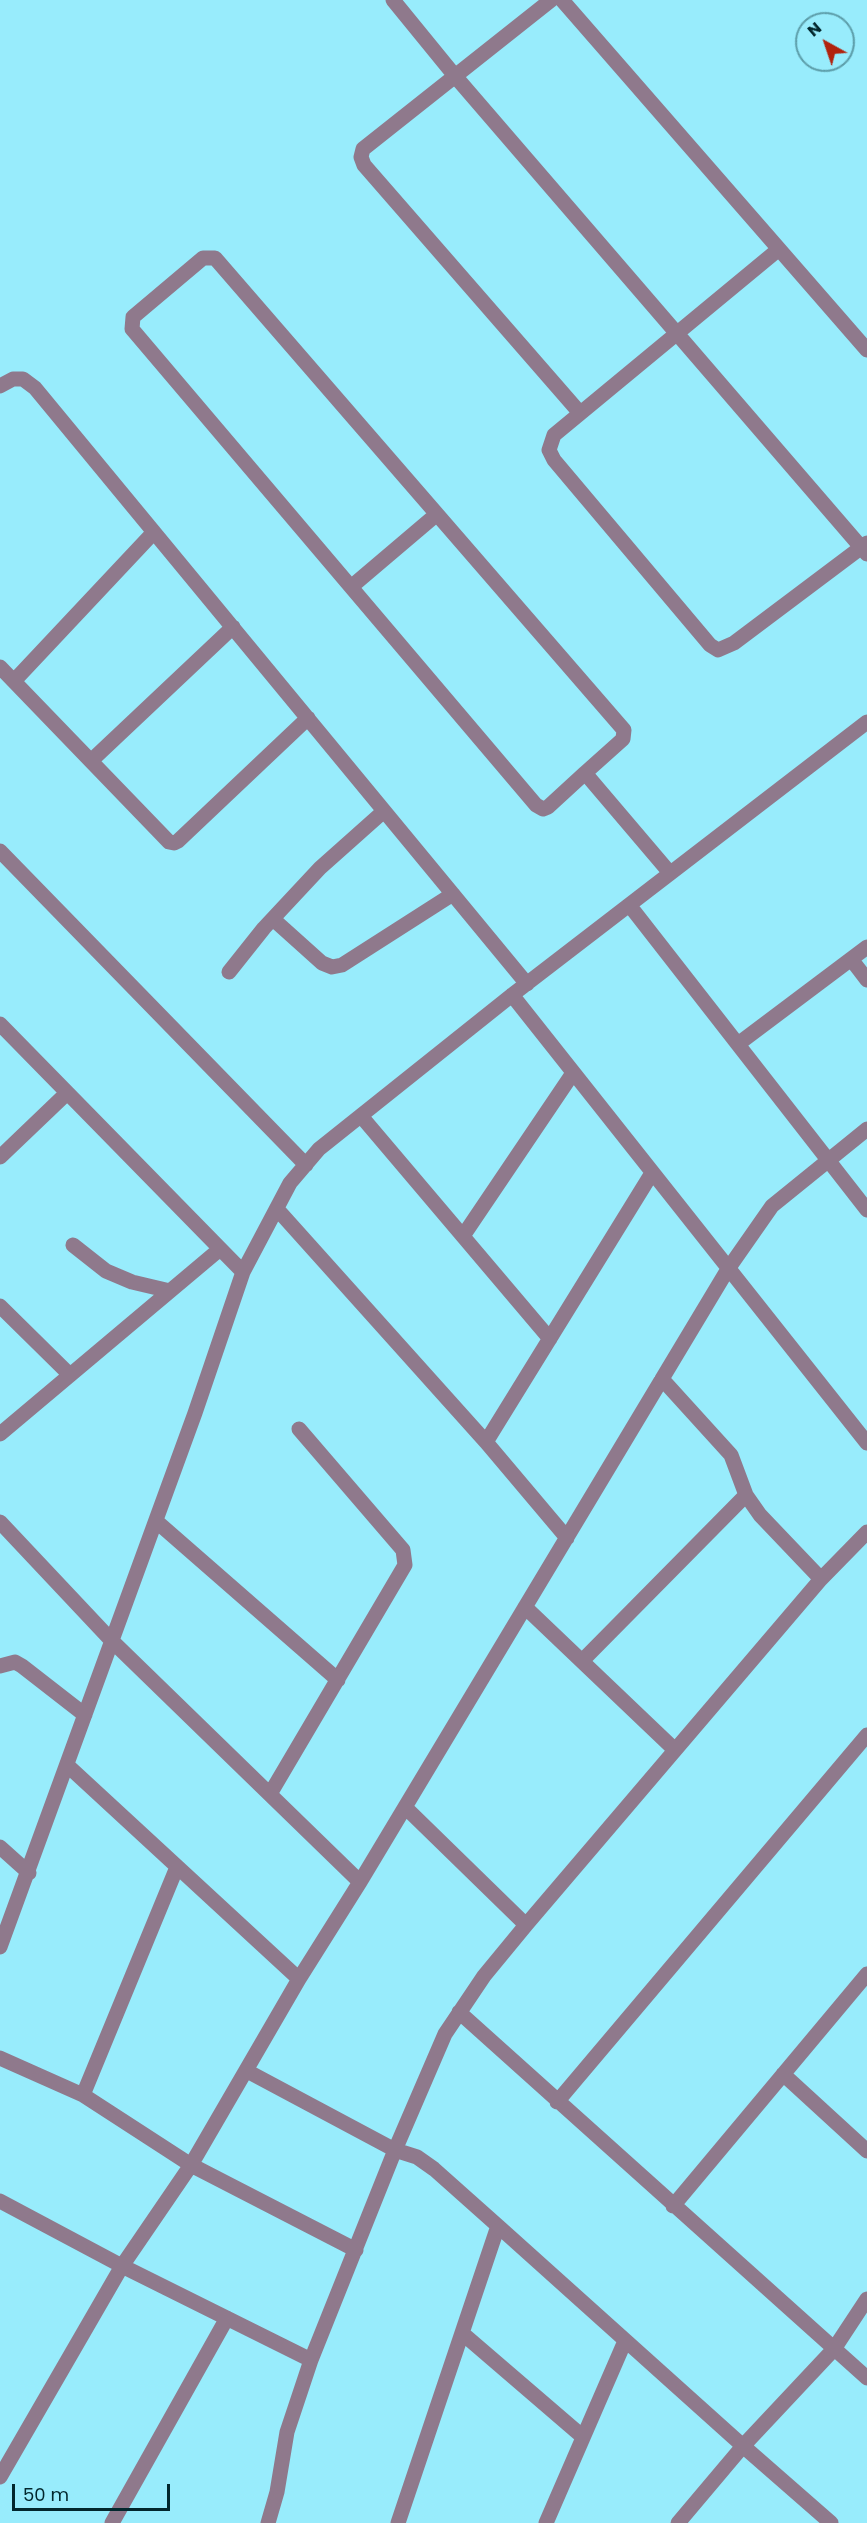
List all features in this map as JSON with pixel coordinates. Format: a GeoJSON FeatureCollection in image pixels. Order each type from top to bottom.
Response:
{"type":"FeatureCollection","features":[{"type":"Feature","properties":{"kind":"street"},"geometry":{"type":"LineString","coordinates":[[393,0],[455,76],[676,333],[865,548],[734,644],[718,650],[710,645],[554,460],[549,450],[554,435],[676,333],[779,249]]}},
{"type":"Feature","properties":{"kind":"street"},"geometry":{"type":"LineString","coordinates":[[551,0],[363,149],[361,157],[364,165],[580,413]]}},
{"type":"Feature","properties":{"kind":"street"},"geometry":{"type":"LineString","coordinates":[[562,0],[867,350]]}},
{"type":"Feature","properties":{"kind":"street"},"geometry":{"type":"LineString","coordinates":[[203,258],[215,258],[624,730],[623,739],[543,809],[536,805],[351,587],[132,329],[134,318],[203,258]]}},
{"type":"Feature","properties":{"kind":"street"},"geometry":{"type":"LineString","coordinates":[[0,386],[13,380],[23,379],[35,388],[527,984]]}},
{"type":"Feature","properties":{"kind":"street"},"geometry":{"type":"LineString","coordinates":[[351,587],[437,514]]}},
{"type":"Feature","properties":{"kind":"street"},"geometry":{"type":"LineString","coordinates":[[14,681],[154,532]]}},
{"type":"Feature","properties":{"kind":"street"},"geometry":{"type":"LineString","coordinates":[[92,760],[233,627]]}},
{"type":"Feature","properties":{"kind":"street"},"geometry":{"type":"LineString","coordinates":[[0,667],[170,842],[174,843],[178,842],[308,718]]}},
{"type":"Feature","properties":{"kind":"street"},"geometry":{"type":"LineString","coordinates":[[0,1947],[156,1521],[243,1272],[290,1184],[319,1149],[512,995],[867,722]]}},
{"type":"Feature","properties":{"kind":"street"},"geometry":{"type":"LineString","coordinates":[[585,773],[670,873]]}},
{"type":"Feature","properties":{"kind":"street"},"geometry":{"type":"LineString","coordinates":[[229,972],[320,868],[384,811]]}},
{"type":"Feature","properties":{"kind":"street"},"geometry":{"type":"LineString","coordinates":[[0,850],[306,1165]]}},
{"type":"Feature","properties":{"kind":"street"},"geometry":{"type":"LineString","coordinates":[[273,919],[322,963],[332,967],[342,965],[453,894]]}},
{"type":"Feature","properties":{"kind":"street"},"geometry":{"type":"LineString","coordinates":[[630,906],[867,1210]]}},
{"type":"Feature","properties":{"kind":"street"},"geometry":{"type":"LineString","coordinates":[[738,1044],[867,947]]}},
{"type":"Feature","properties":{"kind":"street"},"geometry":{"type":"LineString","coordinates":[[850,959],[867,980]]}},
{"type":"Feature","properties":{"kind":"street"},"geometry":{"type":"LineString","coordinates":[[512,995],[867,1443]]}},
{"type":"Feature","properties":{"kind":"street"},"geometry":{"type":"LineString","coordinates":[[0,1024],[243,1272]]}},
{"type":"Feature","properties":{"kind":"street"},"geometry":{"type":"LineString","coordinates":[[463,1236],[573,1073]]}},
{"type":"Feature","properties":{"kind":"street"},"geometry":{"type":"LineString","coordinates":[[0,1157],[67,1093]]}},
{"type":"Feature","properties":{"kind":"street"},"geometry":{"type":"LineString","coordinates":[[361,1116],[550,1339]]}},
{"type":"Feature","properties":{"kind":"street"},"geometry":{"type":"LineString","coordinates":[[0,2478],[122,2266],[191,2165],[299,1979],[360,1882],[728,1269],[772,1206],[867,1129]]}},
{"type":"Feature","properties":{"kind":"street"},"geometry":{"type":"LineString","coordinates":[[486,1442],[652,1173]]}},
{"type":"Feature","properties":{"kind":"street"},"geometry":{"type":"LineString","coordinates":[[277,1209],[486,1442],[567,1538]]}},
{"type":"Feature","properties":{"kind":"street"},"geometry":{"type":"LineString","coordinates":[[73,1245],[106,1271],[132,1282],[170,1291]]}},
{"type":"Feature","properties":{"kind":"street"},"geometry":{"type":"LineString","coordinates":[[0,1434],[220,1249]]}},
{"type":"Feature","properties":{"kind":"street"},"geometry":{"type":"LineString","coordinates":[[0,1306],[70,1375]]}},
{"type":"Feature","properties":{"kind":"street"},"geometry":{"type":"LineString","coordinates":[[662,1379],[731,1455],[746,1495],[760,1515],[821,1579]]}},
{"type":"Feature","properties":{"kind":"street"},"geometry":{"type":"LineString","coordinates":[[270,1794],[405,1565],[406,1557],[403,1550],[299,1429]]}},
{"type":"Feature","properties":{"kind":"street"},"geometry":{"type":"LineString","coordinates":[[582,1661],[746,1495]]}},
{"type":"Feature","properties":{"kind":"street"},"geometry":{"type":"LineString","coordinates":[[156,1521],[338,1680]]}},
{"type":"Feature","properties":{"kind":"street"},"geometry":{"type":"LineString","coordinates":[[0,1522],[112,1641],[360,1882]]}},
{"type":"Feature","properties":{"kind":"street"},"geometry":{"type":"LineString","coordinates":[[268,2523],[277,2492],[287,2432],[311,2360],[395,2150],[445,2034],[484,1976],[526,1925],[821,1579],[867,1532]]}},
{"type":"Feature","properties":{"kind":"street"},"geometry":{"type":"LineString","coordinates":[[525,1607],[675,1750]]}},
{"type":"Feature","properties":{"kind":"street"},"geometry":{"type":"LineString","coordinates":[[0,1666],[15,1662],[22,1666],[85,1715]]}},
{"type":"Feature","properties":{"kind":"street"},"geometry":{"type":"LineString","coordinates":[[557,2102],[867,1735]]}},
{"type":"Feature","properties":{"kind":"street"},"geometry":{"type":"LineString","coordinates":[[67,1766],[299,1979]]}},
{"type":"Feature","properties":{"kind":"street"},"geometry":{"type":"LineString","coordinates":[[405,1807],[526,1925]]}},
{"type":"Feature","properties":{"kind":"street"},"geometry":{"type":"LineString","coordinates":[[0,1847],[29,1873]]}},
{"type":"Feature","properties":{"kind":"street"},"geometry":{"type":"LineString","coordinates":[[83,2095],[177,1867]]}},
{"type":"Feature","properties":{"kind":"street"},"geometry":{"type":"LineString","coordinates":[[673,2206],[867,1974]]}},
{"type":"Feature","properties":{"kind":"street"},"geometry":{"type":"LineString","coordinates":[[459,2012],[867,2378]]}},
{"type":"Feature","properties":{"kind":"street"},"geometry":{"type":"LineString","coordinates":[[0,2058],[83,2095],[191,2165],[356,2250]]}},
{"type":"Feature","properties":{"kind":"street"},"geometry":{"type":"LineString","coordinates":[[247,2071],[395,2150],[417,2157],[434,2169],[831,2523]]}},
{"type":"Feature","properties":{"kind":"street"},"geometry":{"type":"LineString","coordinates":[[783,2074],[867,2151]]}},
{"type":"Feature","properties":{"kind":"street"},"geometry":{"type":"LineString","coordinates":[[0,2201],[122,2266],[311,2360]]}},
{"type":"Feature","properties":{"kind":"street"},"geometry":{"type":"LineString","coordinates":[[398,2523],[498,2226]]}},
{"type":"Feature","properties":{"kind":"street"},"geometry":{"type":"LineString","coordinates":[[678,2523],[742,2446],[834,2349],[867,2299]]}},
{"type":"Feature","properties":{"kind":"street"},"geometry":{"type":"LineString","coordinates":[[112,2523],[227,2318]]}},
{"type":"Feature","properties":{"kind":"street"},"geometry":{"type":"LineString","coordinates":[[462,2333],[583,2437]]}},
{"type":"Feature","properties":{"kind":"street"},"geometry":{"type":"LineString","coordinates":[[546,2523],[625,2341]]}}]}
